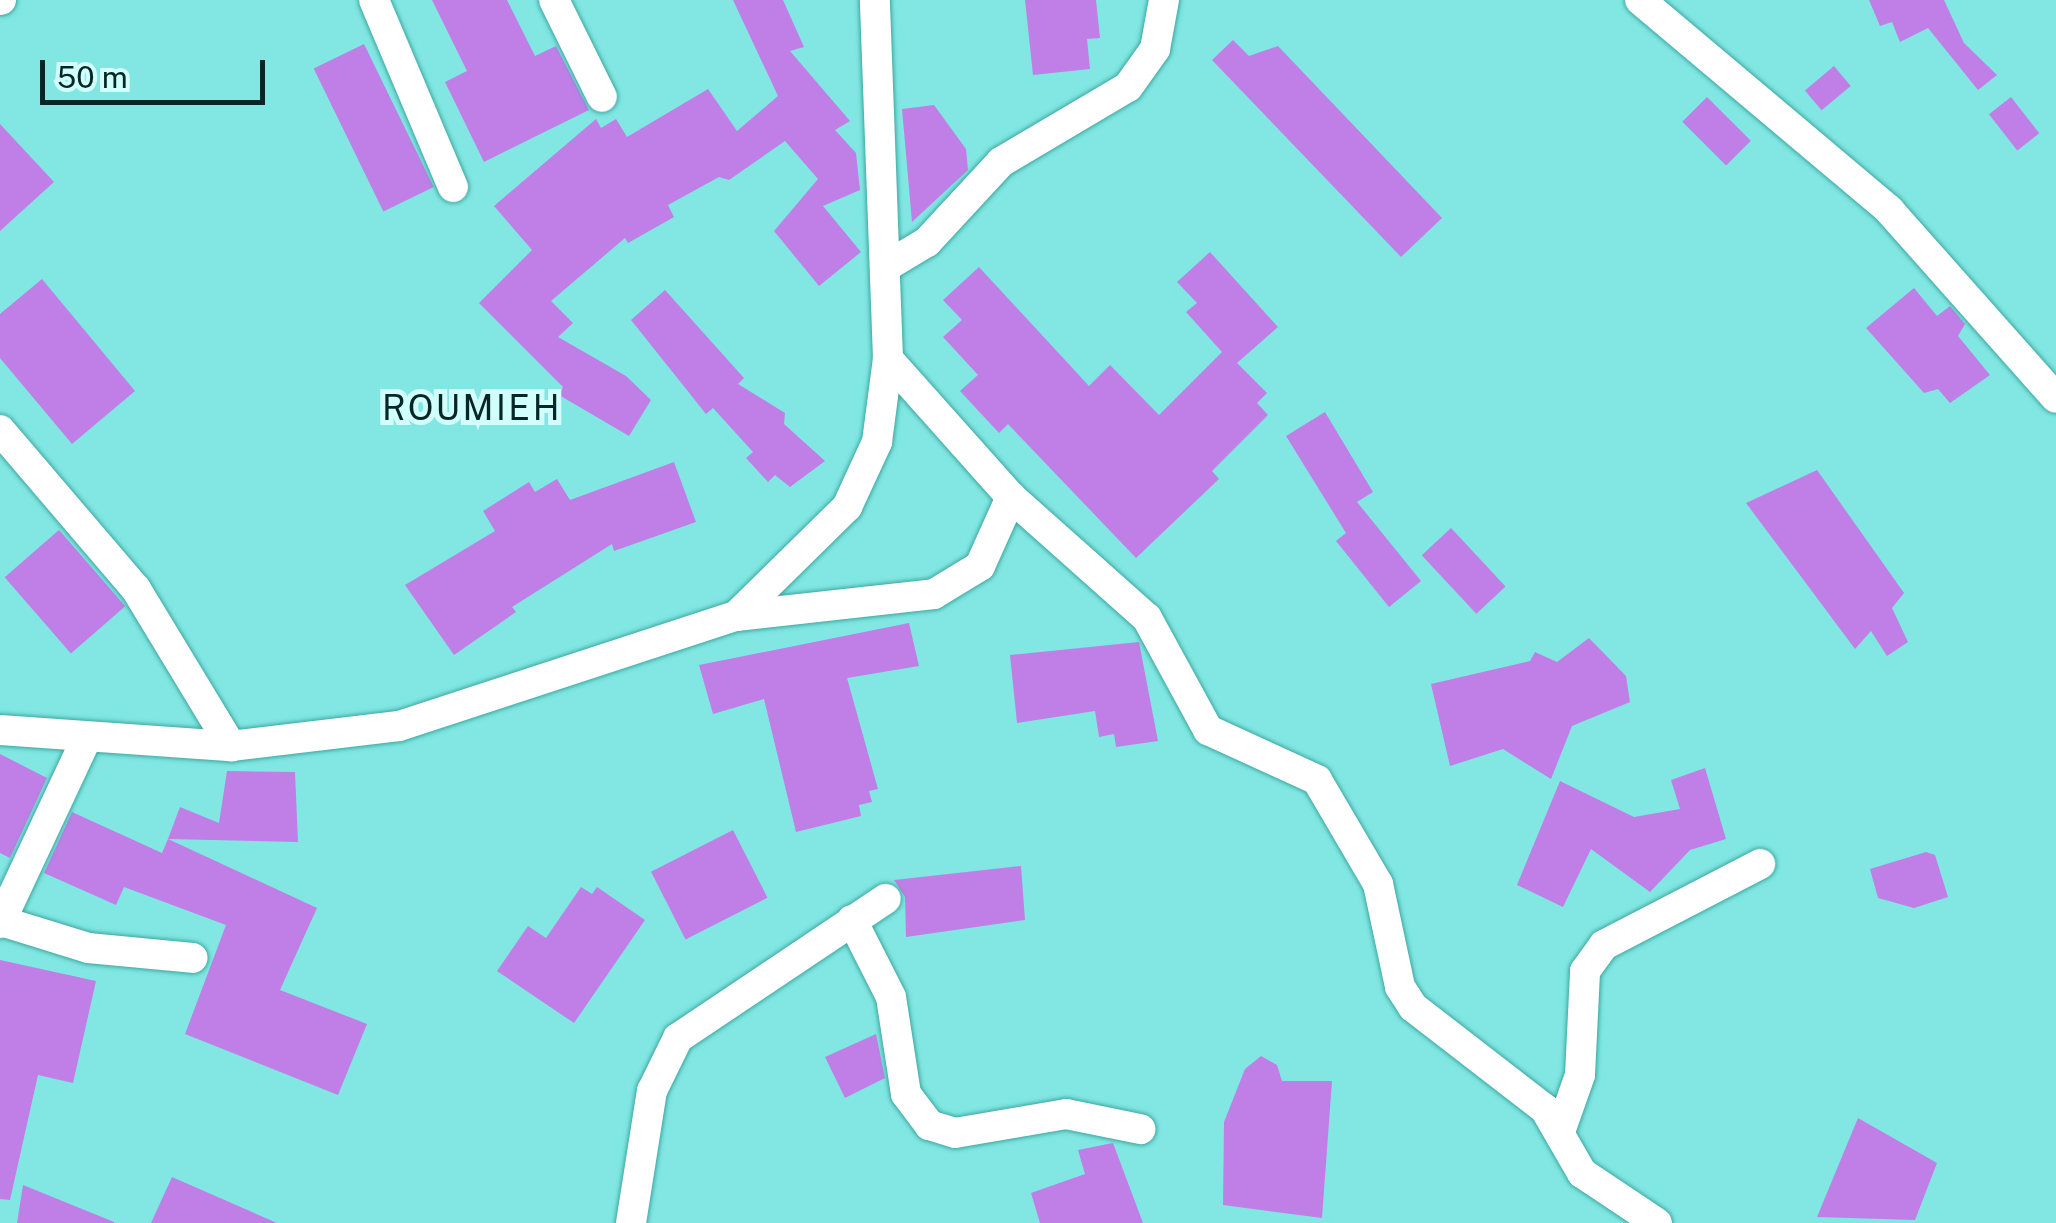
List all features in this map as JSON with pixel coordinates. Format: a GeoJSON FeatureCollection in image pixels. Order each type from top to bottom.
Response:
{"type":"FeatureCollection","features":[{"type":"Feature","properties":{"kind":"street"},"geometry":{"type":"LineString","coordinates":[[374,0],[452,187]]}},
{"type":"Feature","properties":{"kind":"street"},"geometry":{"type":"LineString","coordinates":[[554,0],[602,98]]}},
{"type":"Feature","properties":{"kind":"street"},"geometry":{"type":"LineString","coordinates":[[736,616],[847,507],[877,442],[888,360],[876,0]]}},
{"type":"Feature","properties":{"kind":"street"},"geometry":{"type":"LineString","coordinates":[[885,267],[927,242],[1001,162],[1128,87],[1155,49],[1164,0]]}},
{"type":"Feature","properties":{"kind":"street"},"geometry":{"type":"LineString","coordinates":[[1640,0],[1889,210],[2056,398]]}},
{"type":"Feature","properties":{"kind":"street"},"geometry":{"type":"LineString","coordinates":[[888,360],[1011,497],[1147,618],[1208,730],[1317,780],[1378,884],[1400,986],[1413,1007],[1561,1129],[1582,1174],[1656,1223]]}},
{"type":"Feature","properties":{"kind":"street"},"geometry":{"type":"LineString","coordinates":[[0,430],[136,589],[232,746]]}},
{"type":"Feature","properties":{"kind":"street"},"geometry":{"type":"LineString","coordinates":[[0,730],[232,746],[399,726],[736,616],[934,594],[980,566],[1011,497]]}},
{"type":"Feature","properties":{"kind":"street"},"geometry":{"type":"LineString","coordinates":[[86,738],[1,922],[88,948],[194,958]]}},
{"type":"Feature","properties":{"kind":"street"},"geometry":{"type":"LineString","coordinates":[[1561,1129],[1580,1075],[1585,971],[1604,945],[1760,864]]}},
{"type":"Feature","properties":{"kind":"street"},"geometry":{"type":"LineString","coordinates":[[631,1223],[652,1090],[678,1038],[886,899]]}},
{"type":"Feature","properties":{"kind":"street"},"geometry":{"type":"LineString","coordinates":[[852,920],[891,997],[906,1094],[929,1125],[955,1132],[1066,1114],[1140,1129]]}},
{"type":"Feature","properties":{"kind":"building"},"geometry":{"type":"Polygon","coordinates":[[[432,0],[507,0],[535,56],[556,46],[589,110],[484,162],[445,82],[467,71],[432,0]]]}},
{"type":"Feature","properties":{"kind":"building"},"geometry":{"type":"Polygon","coordinates":[[[733,0],[783,0],[804,47],[790,51],[850,121],[835,130],[856,153],[860,190],[823,206],[861,252],[819,286],[774,231],[818,179],[785,141],[729,180],[719,177],[668,205],[674,217],[628,243],[625,238],[551,301],[573,323],[558,337],[626,376],[651,400],[629,436],[559,395],[563,387],[479,303],[532,250],[494,206],[596,119],[601,128],[616,119],[627,137],[708,89],[737,131],[778,96],[733,0]]]}},
{"type":"Feature","properties":{"kind":"building"},"geometry":{"type":"Polygon","coordinates":[[[1025,0],[1096,0],[1100,38],[1087,39],[1090,69],[1033,75],[1025,0]]]}},
{"type":"Feature","properties":{"kind":"building"},"geometry":{"type":"Polygon","coordinates":[[[1869,0],[1944,0],[1964,43],[1997,75],[1978,90],[1928,28],[1900,42],[1892,22],[1880,26],[1869,0]]]}},
{"type":"Feature","properties":{"kind":"building"},"geometry":{"type":"Polygon","coordinates":[[[1233,40],[1249,56],[1278,46],[1442,218],[1401,257],[1212,60],[1233,40]]]}},
{"type":"Feature","properties":{"kind":"building"},"geometry":{"type":"Polygon","coordinates":[[[364,44],[434,187],[383,211],[314,69],[364,44]]]}},
{"type":"Feature","properties":{"kind":"building"},"geometry":{"type":"Polygon","coordinates":[[[1834,66],[1851,86],[1822,110],[1805,90],[1834,66]]]}},
{"type":"Feature","properties":{"kind":"building"},"geometry":{"type":"Polygon","coordinates":[[[1707,97],[1751,141],[1726,166],[1682,122],[1707,97]]]}},
{"type":"Feature","properties":{"kind":"building"},"geometry":{"type":"Polygon","coordinates":[[[2011,97],[2039,133],[2017,150],[1989,114],[2011,97]]]}},
{"type":"Feature","properties":{"kind":"building"},"geometry":{"type":"Polygon","coordinates":[[[934,105],[966,149],[968,170],[912,222],[902,109],[934,105]]]}},
{"type":"Feature","properties":{"kind":"building"},"geometry":{"type":"Polygon","coordinates":[[[0,124],[54,182],[0,231],[0,124]]]}},
{"type":"Feature","properties":{"kind":"building"},"geometry":{"type":"Polygon","coordinates":[[[1210,252],[1278,327],[1237,363],[1267,393],[1257,403],[1268,415],[1212,471],[1219,479],[1136,558],[1008,424],[999,433],[960,391],[978,375],[943,337],[962,320],[943,300],[979,267],[1089,386],[1110,365],[1159,415],[1222,352],[1186,312],[1197,303],[1177,282],[1210,252]]]}},
{"type":"Feature","properties":{"kind":"building"},"geometry":{"type":"Polygon","coordinates":[[[42,279],[135,391],[72,444],[0,358],[0,314],[42,279]]]}},
{"type":"Feature","properties":{"kind":"building"},"geometry":{"type":"Polygon","coordinates":[[[1914,288],[1937,316],[1950,306],[1965,324],[1958,336],[1990,375],[1950,403],[1938,389],[1924,393],[1866,328],[1914,288]]]}},
{"type":"Feature","properties":{"kind":"building"},"geometry":{"type":"Polygon","coordinates":[[[665,290],[744,378],[738,384],[785,413],[784,424],[825,461],[790,487],[775,475],[768,482],[746,458],[753,452],[713,408],[706,414],[631,320],[665,290]]]}},
{"type":"Feature","properties":{"kind":"building"},"geometry":{"type":"Polygon","coordinates":[[[1325,412],[1373,492],[1357,502],[1421,581],[1389,607],[1336,541],[1346,533],[1286,436],[1325,412]]]}},
{"type":"Feature","properties":{"kind":"building"},"geometry":{"type":"Polygon","coordinates":[[[674,462],[696,522],[614,551],[612,544],[512,607],[516,612],[454,655],[405,585],[495,531],[483,511],[529,482],[535,492],[557,479],[570,500],[674,462]]]}},
{"type":"Feature","properties":{"kind":"building"},"geometry":{"type":"Polygon","coordinates":[[[1817,470],[1904,593],[1892,608],[1908,642],[1887,656],[1871,631],[1855,649],[1746,503],[1817,470]]]}},
{"type":"Feature","properties":{"kind":"building"},"geometry":{"type":"Polygon","coordinates":[[[1451,528],[1506,587],[1476,614],[1422,555],[1451,528]]]}},
{"type":"Feature","properties":{"kind":"building"},"geometry":{"type":"Polygon","coordinates":[[[59,530],[125,606],[71,653],[5,577],[59,530]]]}},
{"type":"Feature","properties":{"kind":"building"},"geometry":{"type":"Polygon","coordinates":[[[909,623],[919,666],[847,678],[878,789],[869,791],[872,802],[859,805],[861,816],[796,832],[764,699],[713,714],[699,665],[909,623]]]}},
{"type":"Feature","properties":{"kind":"building"},"geometry":{"type":"Polygon","coordinates":[[[1589,638],[1626,676],[1630,702],[1572,726],[1551,779],[1503,749],[1450,766],[1431,684],[1530,661],[1535,652],[1557,662],[1589,638]]]}},
{"type":"Feature","properties":{"kind":"building"},"geometry":{"type":"Polygon","coordinates":[[[1139,642],[1158,741],[1116,747],[1114,734],[1099,737],[1095,711],[1017,723],[1010,655],[1139,642]]]}},
{"type":"Feature","properties":{"kind":"building"},"geometry":{"type":"Polygon","coordinates":[[[0,754],[47,778],[10,858],[0,853],[0,754]]]}},
{"type":"Feature","properties":{"kind":"building"},"geometry":{"type":"Polygon","coordinates":[[[1705,768],[1726,839],[1690,850],[1650,892],[1591,849],[1563,907],[1517,885],[1560,781],[1634,817],[1680,809],[1671,780],[1705,768]]]}},
{"type":"Feature","properties":{"kind":"building"},"geometry":{"type":"Polygon","coordinates":[[[227,771],[295,772],[298,842],[168,839],[180,807],[219,823],[227,771]]]}},
{"type":"Feature","properties":{"kind":"building"},"geometry":{"type":"Polygon","coordinates":[[[72,812],[162,853],[168,839],[317,908],[280,990],[367,1024],[338,1095],[185,1034],[226,925],[124,887],[116,905],[44,873],[72,812]]]}},
{"type":"Feature","properties":{"kind":"building"},"geometry":{"type":"Polygon","coordinates":[[[733,830],[768,898],[686,939],[651,872],[733,830]]]}},
{"type":"Feature","properties":{"kind":"building"},"geometry":{"type":"Polygon","coordinates":[[[1926,852],[1935,855],[1948,897],[1914,908],[1878,898],[1870,869],[1926,852]]]}},
{"type":"Feature","properties":{"kind":"building"},"geometry":{"type":"Polygon","coordinates":[[[1021,866],[1025,920],[906,937],[905,897],[894,880],[1021,866]]]}},
{"type":"Feature","properties":{"kind":"building"},"geometry":{"type":"Polygon","coordinates":[[[581,887],[592,894],[597,887],[645,920],[574,1023],[497,971],[528,926],[546,938],[581,887]]]}},
{"type":"Feature","properties":{"kind":"building"},"geometry":{"type":"Polygon","coordinates":[[[0,960],[96,981],[73,1083],[38,1075],[10,1200],[0,1199],[0,960]]]}},
{"type":"Feature","properties":{"kind":"building"},"geometry":{"type":"Polygon","coordinates":[[[876,1034],[885,1078],[845,1098],[825,1057],[876,1034]]]}},
{"type":"Feature","properties":{"kind":"building"},"geometry":{"type":"Polygon","coordinates":[[[1261,1056],[1277,1065],[1282,1081],[1332,1081],[1322,1218],[1223,1205],[1224,1122],[1245,1069],[1261,1056]]]}},
{"type":"Feature","properties":{"kind":"building"},"geometry":{"type":"Polygon","coordinates":[[[1858,1118],[1937,1163],[1915,1220],[1817,1217],[1858,1118]]]}},
{"type":"Feature","properties":{"kind":"building"},"geometry":{"type":"Polygon","coordinates":[[[1113,1143],[1143,1223],[1040,1223],[1031,1193],[1085,1174],[1078,1150],[1113,1143]]]}},
{"type":"Feature","properties":{"kind":"building"},"geometry":{"type":"Polygon","coordinates":[[[172,1177],[277,1223],[151,1223],[172,1177]]]}},
{"type":"Feature","properties":{"kind":"building"},"geometry":{"type":"Polygon","coordinates":[[[23,1185],[114,1222],[114,1223],[17,1223],[23,1185]]]}},
{"type":"Feature","properties":{"kind":"district","name":"ROUMIEH"},"geometry":{"type":"Point","coordinates":[472,408]}}]}
